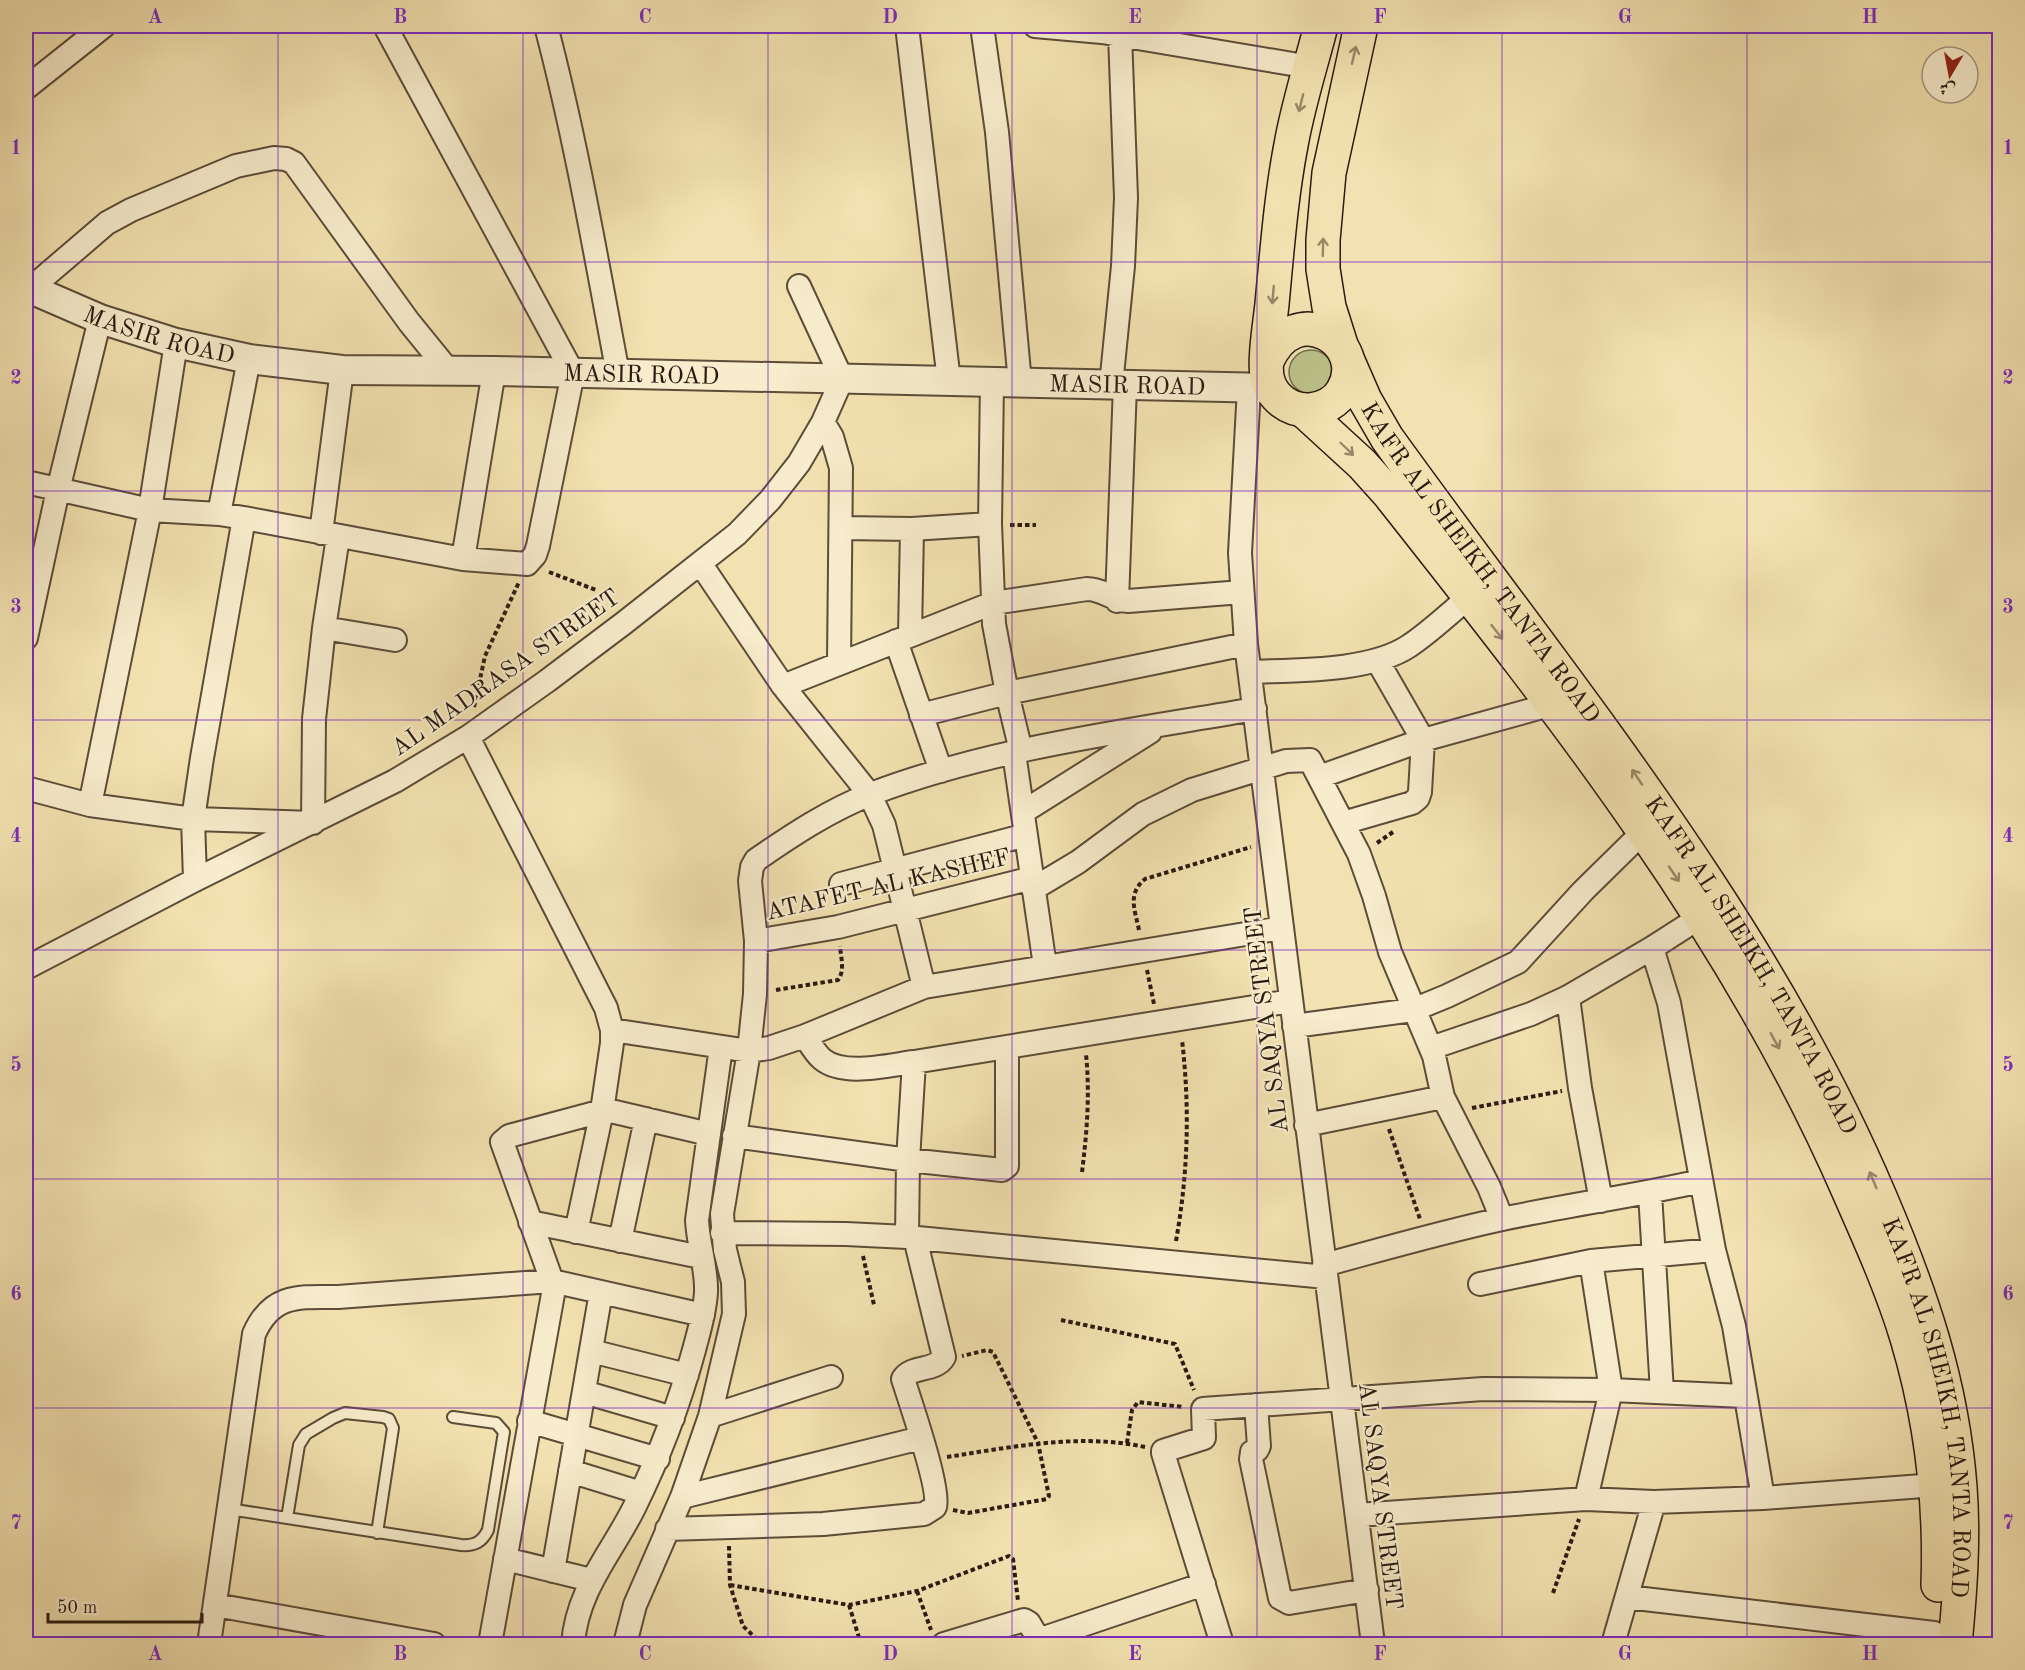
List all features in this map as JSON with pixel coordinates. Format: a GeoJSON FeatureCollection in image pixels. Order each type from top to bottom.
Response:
{"type":"FeatureCollection","features":[{"type":"Feature","properties":{"kind":"main road"},"geometry":{"type":"LineString","coordinates":[[1262,379],[1273,347],[1284,335],[1299,329],[1314,329],[1329,334],[1344,353],[1348,376],[1343,391],[1333,402],[1319,409],[1303,410],[1290,407],[1279,399],[1262,379],[1291,144],[1321,26]]}},
{"type":"Feature","properties":{"kind":"main road","name":"KAFR AL SHEIKH, TANTA ROAD"},"geometry":{"type":"LineString","coordinates":[[1361,26],[1329,173],[1323,240],[1323,268],[1329,307],[1344,353],[1365,400],[1387,438],[1617,748],[1723,904],[1800,1031],[1844,1116],[1915,1282],[1944,1383],[1960,1486],[1962,1535],[1961,1584],[1940,1641]]}},
{"type":"Feature","properties":{"kind":"main road","name":"KAFR AL SHEIKH, TANTA ROAD"},"geometry":{"type":"LineString","coordinates":[[1303,410],[1362,464],[1389,494],[1553,704],[1702,916],[1750,995],[1794,1075],[1834,1158],[1890,1288],[1907,1336],[1920,1385],[1936,1485],[1940,1641]]}},
{"type":"Feature","properties":{"kind":"street"},"geometry":{"type":"LineString","coordinates":[[30,76],[104,26]]}},
{"type":"Feature","properties":{"kind":"street"},"geometry":{"type":"LineString","coordinates":[[26,483],[150,510],[219,514],[463,559],[527,564],[535,555],[573,373],[385,26]]}},
{"type":"Feature","properties":{"kind":"street"},"geometry":{"type":"LineString","coordinates":[[546,26],[563,89],[579,166],[618,374]]}},
{"type":"Feature","properties":{"kind":"street"},"geometry":{"type":"LineString","coordinates":[[907,26],[949,381]]}},
{"type":"Feature","properties":{"kind":"street"},"geometry":{"type":"LineString","coordinates":[[982,26],[997,132],[1006,383],[990,524],[994,624],[1018,752],[1023,812],[1045,966]]}},
{"type":"Feature","properties":{"kind":"street"},"geometry":{"type":"LineString","coordinates":[[1035,26],[1108,30],[1310,67]]}},
{"type":"Feature","properties":{"kind":"street"},"geometry":{"type":"LineString","coordinates":[[1108,30],[1126,198],[1118,385],[1117,601]]}},
{"type":"Feature","properties":{"kind":"street"},"geometry":{"type":"LineString","coordinates":[[28,288],[107,223],[130,210],[236,166],[274,158],[286,159],[294,162],[409,322],[448,370]]}},
{"type":"Feature","properties":{"kind":"street"},"geometry":{"type":"LineString","coordinates":[[799,286],[842,380]]}},
{"type":"Feature","properties":{"kind":"street","name":"MASIR ROAD"},"geometry":{"type":"LineString","coordinates":[[28,288],[100,319],[176,343],[249,359],[342,370],[448,370],[1118,385],[1262,379]]}},
{"type":"Feature","properties":{"kind":"street"},"geometry":{"type":"LineString","coordinates":[[26,638],[58,490],[100,319]]}},
{"type":"Feature","properties":{"kind":"street"},"geometry":{"type":"LineString","coordinates":[[90,805],[150,510],[176,343]]}},
{"type":"Feature","properties":{"kind":"street"},"geometry":{"type":"LineString","coordinates":[[219,514],[249,359]]}},
{"type":"Feature","properties":{"kind":"street"},"geometry":{"type":"LineString","coordinates":[[26,788],[90,805],[193,819],[314,823],[315,719],[324,628],[342,370]]}},
{"type":"Feature","properties":{"kind":"street"},"geometry":{"type":"LineString","coordinates":[[463,559],[494,371]]}},
{"type":"Feature","properties":{"kind":"street","name":"AL SAQYA STREET"},"geometry":{"type":"LineString","coordinates":[[1262,379],[1240,553],[1246,644],[1373,1644]]}},
{"type":"Feature","properties":{"kind":"street","name":"AL MADRASA STREET"},"geometry":{"type":"LineString","coordinates":[[26,968],[195,880],[395,782],[468,737],[593,646],[737,534],[770,500],[799,463],[823,422],[842,380]]}},
{"type":"Feature","properties":{"kind":"street"},"geometry":{"type":"LineString","coordinates":[[823,422],[835,444],[841,468],[839,662]]}},
{"type":"Feature","properties":{"kind":"street"},"geometry":{"type":"LineString","coordinates":[[195,880],[193,819],[244,518]]}},
{"type":"Feature","properties":{"kind":"street"},"geometry":{"type":"LineString","coordinates":[[841,528],[912,529],[990,524]]}},
{"type":"Feature","properties":{"kind":"street"},"geometry":{"type":"LineString","coordinates":[[912,529],[903,638],[921,715],[941,771]]}},
{"type":"Feature","properties":{"kind":"street"},"geometry":{"type":"LineString","coordinates":[[700,563],[783,686],[870,795],[884,825],[924,987]]}},
{"type":"Feature","properties":{"kind":"street"},"geometry":{"type":"LineString","coordinates":[[783,686],[993,603],[1087,589],[1100,591],[1117,601],[1128,602],[1242,592]]}},
{"type":"Feature","properties":{"kind":"street"},"geometry":{"type":"LineString","coordinates":[[1250,672],[1325,668],[1377,660],[1407,647],[1470,596]]}},
{"type":"Feature","properties":{"kind":"street"},"geometry":{"type":"LineString","coordinates":[[324,628],[395,640]]}},
{"type":"Feature","properties":{"kind":"street"},"geometry":{"type":"LineString","coordinates":[[921,715],[1007,693],[1246,644]]}},
{"type":"Feature","properties":{"kind":"street"},"geometry":{"type":"LineString","coordinates":[[1343,823],[1415,801],[1420,792],[1423,740],[1377,660]]}},
{"type":"Feature","properties":{"kind":"street"},"geometry":{"type":"LineString","coordinates":[[1502,1219],[1489,1187],[1447,1104],[1431,1048],[1390,952],[1359,854],[1319,777],[1423,740],[1553,704]]}},
{"type":"Feature","properties":{"kind":"street"},"geometry":{"type":"LineString","coordinates":[[625,1644],[635,1605],[682,1497],[710,1416],[734,1314],[733,1282],[722,1233],[724,1196],[749,1051],[755,994],[756,941],[750,874],[756,860],[832,812],[870,795],[941,771],[1018,752],[1255,709]]}},
{"type":"Feature","properties":{"kind":"street"},"geometry":{"type":"LineString","coordinates":[[1023,812],[1162,725]]}},
{"type":"Feature","properties":{"kind":"street"},"geometry":{"type":"LineString","coordinates":[[468,737],[606,1008],[612,1030],[602,1111],[576,1232]]}},
{"type":"Feature","properties":{"kind":"street","name":"ATAFET AL KASHEF"},"geometry":{"type":"LineString","coordinates":[[756,941],[838,927],[905,910],[1033,884],[1078,862],[1143,814],[1192,790],[1286,761],[1308,759],[1312,761],[1319,777]]}},
{"type":"Feature","properties":{"kind":"street"},"geometry":{"type":"LineString","coordinates":[[1294,1026],[1413,1010],[1518,962],[1583,891],[1644,831]]}},
{"type":"Feature","properties":{"kind":"street"},"geometry":{"type":"LineString","coordinates":[[841,884],[1026,835]]}},
{"type":"Feature","properties":{"kind":"street"},"geometry":{"type":"LineString","coordinates":[[1431,1048],[1510,1023],[1568,997],[1702,916]]}},
{"type":"Feature","properties":{"kind":"street"},"geometry":{"type":"LineString","coordinates":[[612,1030],[749,1051],[776,1046],[805,1036],[924,987],[1282,928]]}},
{"type":"Feature","properties":{"kind":"street"},"geometry":{"type":"LineString","coordinates":[[1652,948],[1670,1003],[1714,1250],[1734,1326],[1763,1498]]}},
{"type":"Feature","properties":{"kind":"street"},"geometry":{"type":"LineString","coordinates":[[1568,997],[1580,1088],[1601,1201]]}},
{"type":"Feature","properties":{"kind":"street"},"geometry":{"type":"LineString","coordinates":[[805,1036],[821,1059],[841,1068],[915,1062],[1291,1001]]}},
{"type":"Feature","properties":{"kind":"street"},"geometry":{"type":"LineString","coordinates":[[573,1644],[580,1608],[591,1580],[642,1493],[658,1459],[687,1375],[703,1315],[706,1289],[697,1220],[721,1047]]}},
{"type":"Feature","properties":{"kind":"street"},"geometry":{"type":"LineString","coordinates":[[734,1136],[908,1160],[1002,1170],[1006,1166],[1006,1047]]}},
{"type":"Feature","properties":{"kind":"street"},"geometry":{"type":"LineString","coordinates":[[667,1529],[823,1524],[928,1513],[935,1507],[936,1497],[927,1460],[903,1379],[908,1373],[942,1361],[944,1357],[911,1238],[908,1160],[915,1062]]}},
{"type":"Feature","properties":{"kind":"street"},"geometry":{"type":"LineString","coordinates":[[1306,1125],[1382,1109],[1447,1104]]}},
{"type":"Feature","properties":{"kind":"street"},"geometry":{"type":"LineString","coordinates":[[490,1644],[552,1301],[552,1281],[502,1145],[504,1139],[602,1111],[709,1134]]}},
{"type":"Feature","properties":{"kind":"street"},"geometry":{"type":"LineString","coordinates":[[620,1241],[646,1119]]}},
{"type":"Feature","properties":{"kind":"street"},"geometry":{"type":"LineString","coordinates":[[722,1233],[911,1238],[1173,1263],[1325,1271],[1426,1237],[1502,1219],[1650,1193],[1701,1181]]}},
{"type":"Feature","properties":{"kind":"street"},"geometry":{"type":"LineString","coordinates":[[1650,1193],[1662,1392]]}},
{"type":"Feature","properties":{"kind":"street"},"geometry":{"type":"LineString","coordinates":[[530,1222],[701,1257]]}},
{"type":"Feature","properties":{"kind":"street"},"geometry":{"type":"LineString","coordinates":[[1480,1284],[1591,1261],[1714,1250]]}},
{"type":"Feature","properties":{"kind":"street"},"geometry":{"type":"LineString","coordinates":[[1586,1499],[1611,1390],[1591,1261]]}},
{"type":"Feature","properties":{"kind":"street"},"geometry":{"type":"LineString","coordinates":[[209,1644],[254,1334],[267,1313],[277,1305],[296,1297],[338,1297],[552,1281],[703,1315]]}},
{"type":"Feature","properties":{"kind":"street"},"geometry":{"type":"LineString","coordinates":[[553,1570],[601,1292]]}},
{"type":"Feature","properties":{"kind":"street"},"geometry":{"type":"LineString","coordinates":[[591,1351],[687,1375]]}},
{"type":"Feature","properties":{"kind":"street"},"geometry":{"type":"LineString","coordinates":[[710,1416],[831,1377]]}},
{"type":"Feature","properties":{"kind":"street"},"geometry":{"type":"LineString","coordinates":[[1222,1644],[1163,1453],[1163,1451],[1204,1438],[1202,1410],[1207,1407],[1342,1401],[1483,1389],[1611,1390],[1744,1396]]}},
{"type":"Feature","properties":{"kind":"street"},"geometry":{"type":"LineString","coordinates":[[584,1392],[673,1418]]}},
{"type":"Feature","properties":{"kind":"street"},"geometry":{"type":"LineString","coordinates":[[1256,1405],[1259,1446],[1252,1452],[1251,1459],[1280,1598],[1288,1603],[1366,1590]]}},
{"type":"Feature","properties":{"kind":"street"},"geometry":{"type":"LineString","coordinates":[[529,1421],[658,1459]]}},
{"type":"Feature","properties":{"kind":"street"},"geometry":{"type":"LineString","coordinates":[[682,1497],[921,1438]]}},
{"type":"Feature","properties":{"kind":"street"},"geometry":{"type":"LineString","coordinates":[[570,1471],[642,1493]]}},
{"type":"Feature","properties":{"kind":"street"},"geometry":{"type":"LineString","coordinates":[[1357,1515],[1586,1499],[1654,1502],[1763,1498],[1936,1485]]}},
{"type":"Feature","properties":{"kind":"street"},"geometry":{"type":"LineString","coordinates":[[1613,1644],[1654,1502]]}},
{"type":"Feature","properties":{"kind":"street"},"geometry":{"type":"LineString","coordinates":[[505,1559],[591,1580]]}},
{"type":"Feature","properties":{"kind":"street"},"geometry":{"type":"LineString","coordinates":[[938,1639],[1020,1621],[1029,1623],[1040,1638],[1056,1640],[1204,1584]]}},
{"type":"Feature","properties":{"kind":"street"},"geometry":{"type":"LineString","coordinates":[[1627,1597],[1940,1641]]}},
{"type":"Feature","properties":{"kind":"street"},"geometry":{"type":"LineString","coordinates":[[215,1605],[351,1636],[434,1644]]}},
{"type":"Feature","properties":{"kind":"lane"},"geometry":{"type":"LineString","coordinates":[[286,1518],[299,1445],[306,1434],[345,1413],[383,1417],[389,1419],[393,1428],[377,1533]]}},
{"type":"Feature","properties":{"kind":"lane"},"geometry":{"type":"LineString","coordinates":[[229,1509],[461,1545],[470,1546],[478,1543],[484,1537],[490,1518],[504,1432],[496,1423],[453,1417]]}},
{"type":"Feature","properties":{"kind":"path"},"geometry":{"type":"LineString","coordinates":[[468,737],[485,656],[527,564],[596,590]]}},
{"type":"Feature","properties":{"kind":"path"},"geometry":{"type":"LineString","coordinates":[[1173,1263],[1183,1203],[1187,1141],[1186,1079],[1143,950],[1134,894],[1137,885],[1145,879],[1271,841]]}},
{"type":"Feature","properties":{"kind":"path"},"geometry":{"type":"LineString","coordinates":[[755,994],[838,980],[842,976],[838,927]]}},
{"type":"Feature","properties":{"kind":"path"},"geometry":{"type":"LineString","coordinates":[[1082,1173],[1088,1127],[1089,1081],[1084,1035]]}},
{"type":"Feature","properties":{"kind":"path"},"geometry":{"type":"LineString","coordinates":[[1447,1104],[1580,1088]]}},
{"type":"Feature","properties":{"kind":"path"},"geometry":{"type":"LineString","coordinates":[[1382,1109],[1426,1237]]}},
{"type":"Feature","properties":{"kind":"path"},"geometry":{"type":"LineString","coordinates":[[858,1235],[874,1305]]}},
{"type":"Feature","properties":{"kind":"path"},"geometry":{"type":"LineString","coordinates":[[927,1460],[1038,1443],[1098,1440],[1127,1443],[1132,1410],[1138,1402],[1202,1410],[1175,1344],[1061,1320]]}},
{"type":"Feature","properties":{"kind":"path"},"geometry":{"type":"LineString","coordinates":[[935,1507],[968,1513],[1047,1499],[1049,1496],[1038,1443],[993,1352],[987,1350],[942,1361]]}},
{"type":"Feature","properties":{"kind":"path"},"geometry":{"type":"LineString","coordinates":[[1553,1593],[1586,1499]]}},
{"type":"Feature","properties":{"kind":"path"},"geometry":{"type":"LineString","coordinates":[[729,1528],[730,1585],[743,1626],[762,1644]]}},
{"type":"Feature","properties":{"kind":"path"},"geometry":{"type":"LineString","coordinates":[[730,1585],[849,1605],[917,1591],[1009,1556],[1012,1559],[1020,1621]]}},
{"type":"Feature","properties":{"kind":"path"},"geometry":{"type":"LineString","coordinates":[[917,1591],[938,1639]]}},
{"type":"Feature","properties":{"kind":"path"},"geometry":{"type":"LineString","coordinates":[[849,1605],[861,1644]]}},
{"type":"Feature","properties":{"kind":"green space"},"geometry":{"type":"Polygon","coordinates":[[[1311,350],[1320,351],[1327,356],[1332,363],[1332,381],[1327,388],[1320,393],[1311,394],[1302,393],[1295,388],[1290,381],[1289,372],[1290,363],[1295,356],[1302,351],[1311,350]]]}}]}
